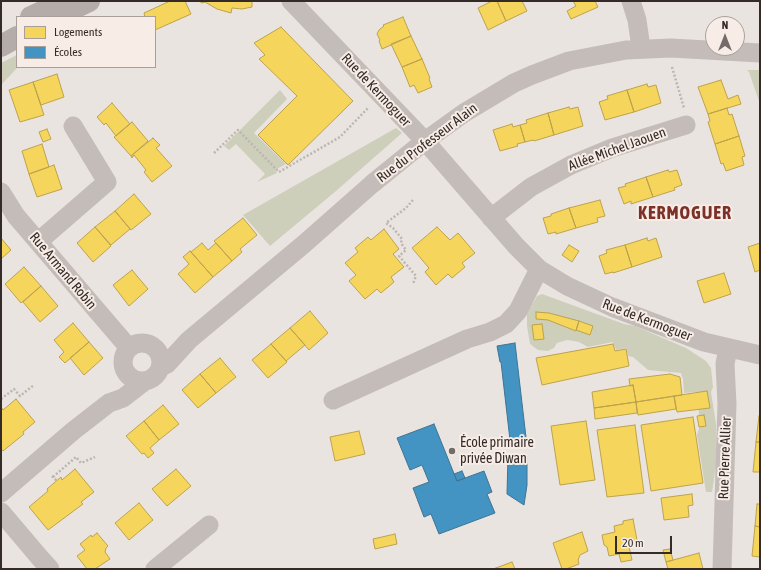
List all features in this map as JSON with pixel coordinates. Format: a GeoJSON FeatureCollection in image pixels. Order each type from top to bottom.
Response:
{"type":"FeatureCollection","features":[{"type":"Feature","properties":{"kind":"main road"},"geometry":{"type":"LineString","coordinates":[[33,16],[66,1]]}},
{"type":"Feature","properties":{"kind":"main road"},"geometry":{"type":"LineString","coordinates":[[57,16],[89,1]]}},
{"type":"Feature","properties":{"kind":"main road"},"geometry":{"type":"LineString","coordinates":[[1,30],[16,23]]}},
{"type":"Feature","properties":{"kind":"main road"},"geometry":{"type":"LineString","coordinates":[[1,46],[16,38]]}},
{"type":"Feature","properties":{"kind":"street","name":"Rue de Kermoguer"},"geometry":{"type":"LineString","coordinates":[[292,1],[425,141],[516,246],[540,269],[557,281],[595,300],[704,342],[760,355]]}},
{"type":"Feature","properties":{"kind":"street"},"geometry":{"type":"LineString","coordinates":[[631,1],[637,20],[642,48]]}},
{"type":"Feature","properties":{"kind":"street","name":"Rue du Professeur Alain"},"geometry":{"type":"LineString","coordinates":[[161,367],[175,357],[189,340],[304,244],[372,184],[425,141],[482,102],[509,86],[532,75],[569,61],[642,48],[671,48],[760,54]]}},
{"type":"Feature","properties":{"kind":"street","name":"Allée Michel Jaouen"},"geometry":{"type":"LineString","coordinates":[[491,218],[531,187],[571,165],[612,148],[686,125]]}},
{"type":"Feature","properties":{"kind":"street"},"geometry":{"type":"LineString","coordinates":[[39,241],[107,182],[73,126]]}},
{"type":"Feature","properties":{"kind":"street","name":"Rue Armand Robin"},"geometry":{"type":"LineString","coordinates":[[1,192],[16,216],[39,241],[129,348]]}},
{"type":"Feature","properties":{"kind":"street"},"geometry":{"type":"LineString","coordinates":[[332,400],[467,339],[490,332],[506,324],[518,311],[540,269]]}},
{"type":"Feature","properties":{"kind":"street","name":"Rue du Professeur Alain"},"geometry":{"type":"LineString","coordinates":[[155,348],[168,347],[189,340]]}},
{"type":"Feature","properties":{"kind":"street"},"geometry":{"type":"LineString","coordinates":[[1,492],[73,431],[109,403],[123,398],[145,381],[155,376],[161,367],[160,357],[155,348],[145,343],[140,343],[129,348],[123,357],[123,362],[126,373],[134,380],[145,381]]}},
{"type":"Feature","properties":{"kind":"street","name":"Rue Pierre Allier"},"geometry":{"type":"LineString","coordinates":[[722,569],[727,404],[725,364],[728,348]]}},
{"type":"Feature","properties":{"kind":"street"},"geometry":{"type":"LineString","coordinates":[[109,403],[119,388],[126,373]]}},
{"type":"Feature","properties":{"kind":"street"},"geometry":{"type":"LineString","coordinates":[[1,512],[50,569]]}},
{"type":"Feature","properties":{"kind":"street"},"geometry":{"type":"LineString","coordinates":[[155,569],[209,525]]}},
{"type":"Feature","properties":{"kind":"path"},"geometry":{"type":"LineString","coordinates":[[671,48],[672,66],[685,109],[686,125]]}},
{"type":"Feature","properties":{"kind":"path"},"geometry":{"type":"LineString","coordinates":[[214,153],[238,130],[279,172],[340,137],[383,98]]}},
{"type":"Feature","properties":{"kind":"path"},"geometry":{"type":"LineString","coordinates":[[413,200],[406,208],[386,223],[402,239],[401,243],[406,250],[399,256],[416,276],[413,284]]}},
{"type":"Feature","properties":{"kind":"path"},"geometry":{"type":"LineString","coordinates":[[1,399],[14,389],[20,396],[34,385]]}},
{"type":"Feature","properties":{"kind":"path"},"geometry":{"type":"LineString","coordinates":[[56,481],[52,476],[76,457],[81,463],[95,457]]}},
{"type":"Feature","properties":{"kind":"green space"},"geometry":{"type":"Polygon","coordinates":[[[16,56],[17,68],[1,85],[1,63],[16,56]]]}},
{"type":"Feature","properties":{"kind":"green space"},"geometry":{"type":"Polygon","coordinates":[[[747,70],[760,70],[760,104],[749,72],[747,70]]]}},
{"type":"Feature","properties":{"kind":"green space"},"geometry":{"type":"Polygon","coordinates":[[[280,90],[287,99],[254,133],[286,164],[275,170],[277,173],[257,182],[265,174],[236,144],[229,150],[224,146],[280,90]]]}},
{"type":"Feature","properties":{"kind":"green space"},"geometry":{"type":"Polygon","coordinates":[[[396,128],[402,133],[270,246],[243,215],[396,128]]]}},
{"type":"Feature","properties":{"kind":"green space"},"geometry":{"type":"Polygon","coordinates":[[[542,294],[624,324],[635,326],[686,348],[706,361],[711,368],[713,387],[711,392],[716,424],[717,460],[712,492],[706,492],[697,435],[700,425],[697,392],[684,393],[681,373],[648,370],[633,357],[628,356],[626,348],[616,350],[613,342],[588,347],[579,342],[567,340],[557,343],[554,348],[548,351],[538,350],[530,344],[527,326],[527,313],[537,296],[542,294]]]}},
{"type":"Feature","properties":{"kind":"building: Logements"},"geometry":{"type":"Polygon","coordinates":[[[170,1],[185,1],[191,14],[156,30],[156,16],[145,16],[144,13],[170,1]]]}},
{"type":"Feature","properties":{"kind":"building: Logements"},"geometry":{"type":"Polygon","coordinates":[[[199,1],[252,1],[252,7],[242,9],[232,8],[231,13],[199,1]]]}},
{"type":"Feature","properties":{"kind":"building: Logements"},"geometry":{"type":"Polygon","coordinates":[[[492,1],[497,1],[506,21],[488,30],[478,8],[492,1]]]}},
{"type":"Feature","properties":{"kind":"building: Logements"},"geometry":{"type":"Polygon","coordinates":[[[497,1],[522,1],[527,11],[506,21],[497,1]]]}},
{"type":"Feature","properties":{"kind":"building: Logements"},"geometry":{"type":"Polygon","coordinates":[[[573,1],[595,1],[598,7],[571,19],[567,11],[576,6],[573,1]]]}},
{"type":"Feature","properties":{"kind":"building: Logements"},"geometry":{"type":"Polygon","coordinates":[[[403,17],[411,36],[382,49],[377,34],[379,30],[384,26],[383,25],[403,17]]]}},
{"type":"Feature","properties":{"kind":"building: Logements"},"geometry":{"type":"Polygon","coordinates":[[[281,27],[353,101],[288,165],[258,135],[297,96],[259,59],[265,55],[254,43],[281,27]]]}},
{"type":"Feature","properties":{"kind":"building: Logements"},"geometry":{"type":"Polygon","coordinates":[[[411,36],[422,59],[402,67],[391,44],[411,36]]]}},
{"type":"Feature","properties":{"kind":"building: Logements"},"geometry":{"type":"Polygon","coordinates":[[[422,59],[432,87],[418,93],[414,85],[410,87],[402,67],[422,59]]]}},
{"type":"Feature","properties":{"kind":"building: Logements"},"geometry":{"type":"Polygon","coordinates":[[[57,74],[64,97],[41,105],[33,82],[57,74]]]}},
{"type":"Feature","properties":{"kind":"building: Logements"},"geometry":{"type":"Polygon","coordinates":[[[721,80],[728,99],[738,95],[741,104],[708,114],[698,87],[721,80]]]}},
{"type":"Feature","properties":{"kind":"building: Logements"},"geometry":{"type":"Polygon","coordinates":[[[33,82],[44,115],[20,122],[9,90],[33,82]]]}},
{"type":"Feature","properties":{"kind":"building: Logements"},"geometry":{"type":"Polygon","coordinates":[[[647,84],[648,87],[656,85],[661,103],[634,112],[627,90],[647,84]]]}},
{"type":"Feature","properties":{"kind":"building: Logements"},"geometry":{"type":"Polygon","coordinates":[[[627,90],[634,112],[605,120],[599,102],[608,99],[607,96],[627,90]]]}},
{"type":"Feature","properties":{"kind":"building: Logements"},"geometry":{"type":"Polygon","coordinates":[[[112,103],[130,124],[116,136],[106,123],[104,125],[97,117],[112,103]]]}},
{"type":"Feature","properties":{"kind":"building: Logements"},"geometry":{"type":"Polygon","coordinates":[[[569,107],[570,109],[578,107],[583,126],[554,135],[548,113],[569,107]]]}},
{"type":"Feature","properties":{"kind":"building: Logements"},"geometry":{"type":"Polygon","coordinates":[[[727,108],[729,115],[732,114],[739,136],[715,144],[708,122],[710,121],[708,114],[727,108]]]}},
{"type":"Feature","properties":{"kind":"building: Logements"},"geometry":{"type":"Polygon","coordinates":[[[548,113],[554,135],[525,142],[520,125],[527,123],[526,120],[548,113]]]}},
{"type":"Feature","properties":{"kind":"building: Logements"},"geometry":{"type":"Polygon","coordinates":[[[132,122],[148,141],[131,156],[114,137],[132,122]]]}},
{"type":"Feature","properties":{"kind":"building: Logements"},"geometry":{"type":"Polygon","coordinates":[[[512,124],[513,127],[520,125],[525,142],[517,144],[518,146],[500,151],[493,130],[512,124]]]}},
{"type":"Feature","properties":{"kind":"building: Logements"},"geometry":{"type":"Polygon","coordinates":[[[47,129],[51,139],[43,142],[39,132],[47,129]]]}},
{"type":"Feature","properties":{"kind":"building: Logements"},"geometry":{"type":"Polygon","coordinates":[[[739,136],[745,156],[742,157],[744,165],[726,171],[723,163],[721,164],[715,144],[739,136]]]}},
{"type":"Feature","properties":{"kind":"building: Logements"},"geometry":{"type":"Polygon","coordinates":[[[153,138],[160,145],[156,148],[172,166],[152,182],[144,172],[146,170],[134,155],[132,158],[131,156],[153,138]]]}},
{"type":"Feature","properties":{"kind":"building: Logements"},"geometry":{"type":"Polygon","coordinates":[[[42,144],[49,167],[29,174],[22,151],[42,144]]]}},
{"type":"Feature","properties":{"kind":"building: Logements"},"geometry":{"type":"Polygon","coordinates":[[[54,165],[62,189],[37,197],[29,174],[54,165]]]}},
{"type":"Feature","properties":{"kind":"building: Logements"},"geometry":{"type":"Polygon","coordinates":[[[668,170],[669,172],[677,170],[682,185],[674,188],[675,190],[653,197],[646,177],[668,170]]]}},
{"type":"Feature","properties":{"kind":"building: Logements"},"geometry":{"type":"Polygon","coordinates":[[[646,177],[653,197],[631,204],[631,201],[624,204],[618,188],[646,177]]]}},
{"type":"Feature","properties":{"kind":"building: Logements"},"geometry":{"type":"Polygon","coordinates":[[[134,194],[151,214],[131,230],[115,211],[134,194]]]}},
{"type":"Feature","properties":{"kind":"building: Logements"},"geometry":{"type":"Polygon","coordinates":[[[600,200],[605,216],[597,218],[598,222],[576,228],[569,208],[600,200]]]}},
{"type":"Feature","properties":{"kind":"building: Logements"},"geometry":{"type":"Polygon","coordinates":[[[569,208],[576,228],[556,234],[556,232],[548,234],[543,218],[569,208]]]}},
{"type":"Feature","properties":{"kind":"building: Logements"},"geometry":{"type":"Polygon","coordinates":[[[115,211],[130,229],[111,245],[95,227],[115,211]]]}},
{"type":"Feature","properties":{"kind":"building: Logements"},"geometry":{"type":"Polygon","coordinates":[[[243,218],[257,235],[240,249],[242,252],[232,261],[214,241],[243,218]]]}},
{"type":"Feature","properties":{"kind":"building: Logements"},"geometry":{"type":"Polygon","coordinates":[[[95,227],[111,246],[93,262],[77,243],[95,227]]]}},
{"type":"Feature","properties":{"kind":"building: Logements"},"geometry":{"type":"Polygon","coordinates":[[[437,227],[450,240],[458,233],[475,253],[462,263],[465,267],[452,278],[448,274],[436,285],[425,272],[429,268],[412,248],[437,227]]]}},
{"type":"Feature","properties":{"kind":"building: Logements"},"geometry":{"type":"Polygon","coordinates":[[[384,229],[399,249],[393,254],[404,267],[391,277],[394,282],[381,293],[377,289],[365,299],[349,281],[356,275],[345,263],[358,252],[355,248],[368,237],[371,240],[384,229]]]}},
{"type":"Feature","properties":{"kind":"building: Logements"},"geometry":{"type":"Polygon","coordinates":[[[1,238],[11,250],[1,259],[1,238]]]}},
{"type":"Feature","properties":{"kind":"building: Logements"},"geometry":{"type":"Polygon","coordinates":[[[647,238],[648,241],[656,238],[662,257],[632,267],[625,245],[647,238]]]}},
{"type":"Feature","properties":{"kind":"building: Logements"},"geometry":{"type":"Polygon","coordinates":[[[202,243],[208,250],[216,243],[232,261],[213,277],[191,252],[202,243]]]}},
{"type":"Feature","properties":{"kind":"building: Logements"},"geometry":{"type":"Polygon","coordinates":[[[760,243],[760,270],[755,272],[748,247],[760,243]]]}},
{"type":"Feature","properties":{"kind":"building: Logements"},"geometry":{"type":"Polygon","coordinates":[[[569,245],[579,251],[572,262],[562,255],[569,245]]]}},
{"type":"Feature","properties":{"kind":"building: Logements"},"geometry":{"type":"Polygon","coordinates":[[[625,245],[632,267],[605,274],[599,256],[607,253],[606,250],[625,245]]]}},
{"type":"Feature","properties":{"kind":"building: Logements"},"geometry":{"type":"Polygon","coordinates":[[[190,251],[213,277],[195,293],[178,274],[189,264],[183,257],[190,251]]]}},
{"type":"Feature","properties":{"kind":"building: Logements"},"geometry":{"type":"Polygon","coordinates":[[[24,267],[41,286],[21,303],[5,284],[24,267]]]}},
{"type":"Feature","properties":{"kind":"building: Logements"},"geometry":{"type":"Polygon","coordinates":[[[132,270],[148,289],[129,306],[113,285],[132,270]]]}},
{"type":"Feature","properties":{"kind":"building: Logements"},"geometry":{"type":"Polygon","coordinates":[[[724,273],[731,294],[704,303],[697,281],[724,273]]]}},
{"type":"Feature","properties":{"kind":"building: Logements"},"geometry":{"type":"Polygon","coordinates":[[[41,286],[58,306],[40,322],[23,302],[41,286]]]}},
{"type":"Feature","properties":{"kind":"building: Logements"},"geometry":{"type":"Polygon","coordinates":[[[310,311],[328,333],[309,350],[290,328],[310,311]]]}},
{"type":"Feature","properties":{"kind":"building: Logements"},"geometry":{"type":"Polygon","coordinates":[[[536,312],[549,313],[579,321],[576,331],[548,320],[536,319],[536,312]]]}},
{"type":"Feature","properties":{"kind":"building: Logements"},"geometry":{"type":"Polygon","coordinates":[[[579,321],[593,326],[590,335],[576,330],[579,321]]]}},
{"type":"Feature","properties":{"kind":"building: Logements"},"geometry":{"type":"Polygon","coordinates":[[[73,323],[89,342],[65,363],[59,357],[64,352],[54,340],[73,323]]]}},
{"type":"Feature","properties":{"kind":"building: Logements"},"geometry":{"type":"Polygon","coordinates":[[[542,324],[544,339],[534,340],[532,325],[542,324]]]}},
{"type":"Feature","properties":{"kind":"building: Logements"},"geometry":{"type":"Polygon","coordinates":[[[290,328],[305,345],[286,361],[271,344],[290,328]]]}},
{"type":"Feature","properties":{"kind":"building: Logements"},"geometry":{"type":"Polygon","coordinates":[[[89,342],[103,358],[84,375],[70,358],[89,342]]]}},
{"type":"Feature","properties":{"kind":"building: Logements"},"geometry":{"type":"Polygon","coordinates":[[[271,344],[287,362],[268,378],[252,360],[271,344]]]}},
{"type":"Feature","properties":{"kind":"building: Logements"},"geometry":{"type":"Polygon","coordinates":[[[613,344],[615,351],[626,349],[629,366],[542,385],[536,358],[613,344]]]}},
{"type":"Feature","properties":{"kind":"building: Logements"},"geometry":{"type":"Polygon","coordinates":[[[220,358],[236,377],[216,393],[200,374],[220,358]]]}},
{"type":"Feature","properties":{"kind":"building: Logements"},"geometry":{"type":"Polygon","coordinates":[[[200,374],[216,393],[198,408],[182,390],[200,374]]]}},
{"type":"Feature","properties":{"kind":"building: Logements"},"geometry":{"type":"Polygon","coordinates":[[[670,374],[680,377],[682,395],[636,402],[633,385],[630,386],[629,379],[670,374]]]}},
{"type":"Feature","properties":{"kind":"building: Logements"},"geometry":{"type":"Polygon","coordinates":[[[633,385],[636,402],[594,408],[592,392],[633,385]]]}},
{"type":"Feature","properties":{"kind":"building: Logements"},"geometry":{"type":"Polygon","coordinates":[[[707,391],[710,408],[677,412],[674,396],[707,391]]]}},
{"type":"Feature","properties":{"kind":"building: Logements"},"geometry":{"type":"Polygon","coordinates":[[[674,396],[676,409],[638,415],[636,402],[674,396]]]}},
{"type":"Feature","properties":{"kind":"building: Logements"},"geometry":{"type":"Polygon","coordinates":[[[16,399],[35,422],[23,432],[24,434],[1,451],[1,408],[3,410],[16,399]]]}},
{"type":"Feature","properties":{"kind":"building: Logements"},"geometry":{"type":"Polygon","coordinates":[[[636,402],[637,413],[595,419],[594,408],[636,402]]]}},
{"type":"Feature","properties":{"kind":"building: Logements"},"geometry":{"type":"Polygon","coordinates":[[[163,405],[179,424],[159,440],[144,421],[163,405]]]}},
{"type":"Feature","properties":{"kind":"building: Logements"},"geometry":{"type":"Polygon","coordinates":[[[704,415],[706,426],[699,427],[697,416],[704,415]]]}},
{"type":"Feature","properties":{"kind":"building: Logements"},"geometry":{"type":"Polygon","coordinates":[[[759,416],[760,442],[756,442],[759,416]]]}},
{"type":"Feature","properties":{"kind":"building: Logements"},"geometry":{"type":"Polygon","coordinates":[[[693,417],[703,483],[651,491],[641,425],[693,417]]]}},
{"type":"Feature","properties":{"kind":"building: Logements"},"geometry":{"type":"Polygon","coordinates":[[[144,421],[159,440],[150,448],[154,453],[148,458],[144,453],[142,454],[126,436],[144,421]]]}},
{"type":"Feature","properties":{"kind":"building: Logements"},"geometry":{"type":"Polygon","coordinates":[[[586,421],[595,480],[560,485],[551,426],[586,421]]]}},
{"type":"Feature","properties":{"kind":"building: Logements"},"geometry":{"type":"Polygon","coordinates":[[[635,425],[644,493],[607,497],[597,430],[635,425]]]}},
{"type":"Feature","properties":{"kind":"building: Logements"},"geometry":{"type":"Polygon","coordinates":[[[359,431],[365,454],[335,461],[330,437],[359,431]]]}},
{"type":"Feature","properties":{"kind":"building: Logements"},"geometry":{"type":"Polygon","coordinates":[[[756,442],[760,442],[760,472],[753,472],[756,442]]]}},
{"type":"Feature","properties":{"kind":"building: Logements"},"geometry":{"type":"Polygon","coordinates":[[[75,469],[94,492],[81,502],[83,504],[48,530],[29,507],[48,491],[47,489],[61,477],[62,480],[75,469]]]}},
{"type":"Feature","properties":{"kind":"building: Logements"},"geometry":{"type":"Polygon","coordinates":[[[176,469],[191,486],[167,506],[152,489],[176,469]]]}},
{"type":"Feature","properties":{"kind":"building: Logements"},"geometry":{"type":"Polygon","coordinates":[[[692,494],[693,505],[688,506],[689,517],[664,520],[661,498],[692,494]]]}},
{"type":"Feature","properties":{"kind":"building: Logements"},"geometry":{"type":"Polygon","coordinates":[[[139,503],[153,520],[129,540],[115,523],[139,503]]]}},
{"type":"Feature","properties":{"kind":"building: Logements"},"geometry":{"type":"Polygon","coordinates":[[[757,504],[760,504],[760,527],[755,526],[757,504]]]}},
{"type":"Feature","properties":{"kind":"building: Logements"},"geometry":{"type":"Polygon","coordinates":[[[633,519],[637,540],[628,542],[632,560],[621,562],[619,554],[609,556],[607,547],[604,545],[602,535],[615,532],[614,526],[623,524],[623,521],[633,519]]]}},
{"type":"Feature","properties":{"kind":"building: Logements"},"geometry":{"type":"Polygon","coordinates":[[[755,526],[760,527],[760,557],[752,556],[755,526]]]}},
{"type":"Feature","properties":{"kind":"building: Logements"},"geometry":{"type":"Polygon","coordinates":[[[582,532],[588,551],[580,555],[578,560],[579,564],[562,569],[553,543],[582,532]]]}},
{"type":"Feature","properties":{"kind":"building: Logements"},"geometry":{"type":"Polygon","coordinates":[[[97,533],[108,546],[105,552],[110,559],[95,569],[87,569],[77,556],[85,550],[80,544],[91,535],[92,537],[97,533]]]}},
{"type":"Feature","properties":{"kind":"building: Logements"},"geometry":{"type":"Polygon","coordinates":[[[395,534],[397,544],[375,549],[373,539],[395,534]]]}},
{"type":"Feature","properties":{"kind":"building: Logements"},"geometry":{"type":"Polygon","coordinates":[[[670,549],[673,560],[666,562],[663,550],[670,549]]]}},
{"type":"Feature","properties":{"kind":"building: Logements"},"geometry":{"type":"Polygon","coordinates":[[[699,553],[703,569],[668,569],[666,562],[699,553]]]}},
{"type":"Feature","properties":{"kind":"building: Logements"},"geometry":{"type":"Polygon","coordinates":[[[512,562],[515,569],[493,569],[512,562]]]}},
{"type":"Feature","properties":{"kind":"building: Écoles"},"geometry":{"type":"Polygon","coordinates":[[[515,343],[527,446],[515,447],[514,440],[510,440],[501,362],[497,346],[515,343]]]}},
{"type":"Feature","properties":{"kind":"building: Écoles"},"geometry":{"type":"Polygon","coordinates":[[[434,424],[457,481],[484,471],[492,492],[487,494],[495,513],[439,534],[431,514],[424,517],[413,488],[429,482],[422,465],[410,470],[397,438],[434,424]]]}},
{"type":"Feature","properties":{"kind":"building: Écoles"},"geometry":{"type":"Polygon","coordinates":[[[508,456],[527,456],[527,485],[524,505],[507,494],[508,456]]]}},
{"type":"Feature","properties":{"kind":"building: Écoles"},"geometry":{"type":"Polygon","coordinates":[[[462,471],[465,478],[457,481],[454,474],[462,471]]]}},
{"type":"Feature","properties":{"kind":"place","name":"École primaire privée Diwan"},"geometry":{"type":"Point","coordinates":[452,451]}},
{"type":"Feature","properties":{"kind":"district","name":"KERMOGUER"},"geometry":{"type":"Point","coordinates":[685,213]}}]}
